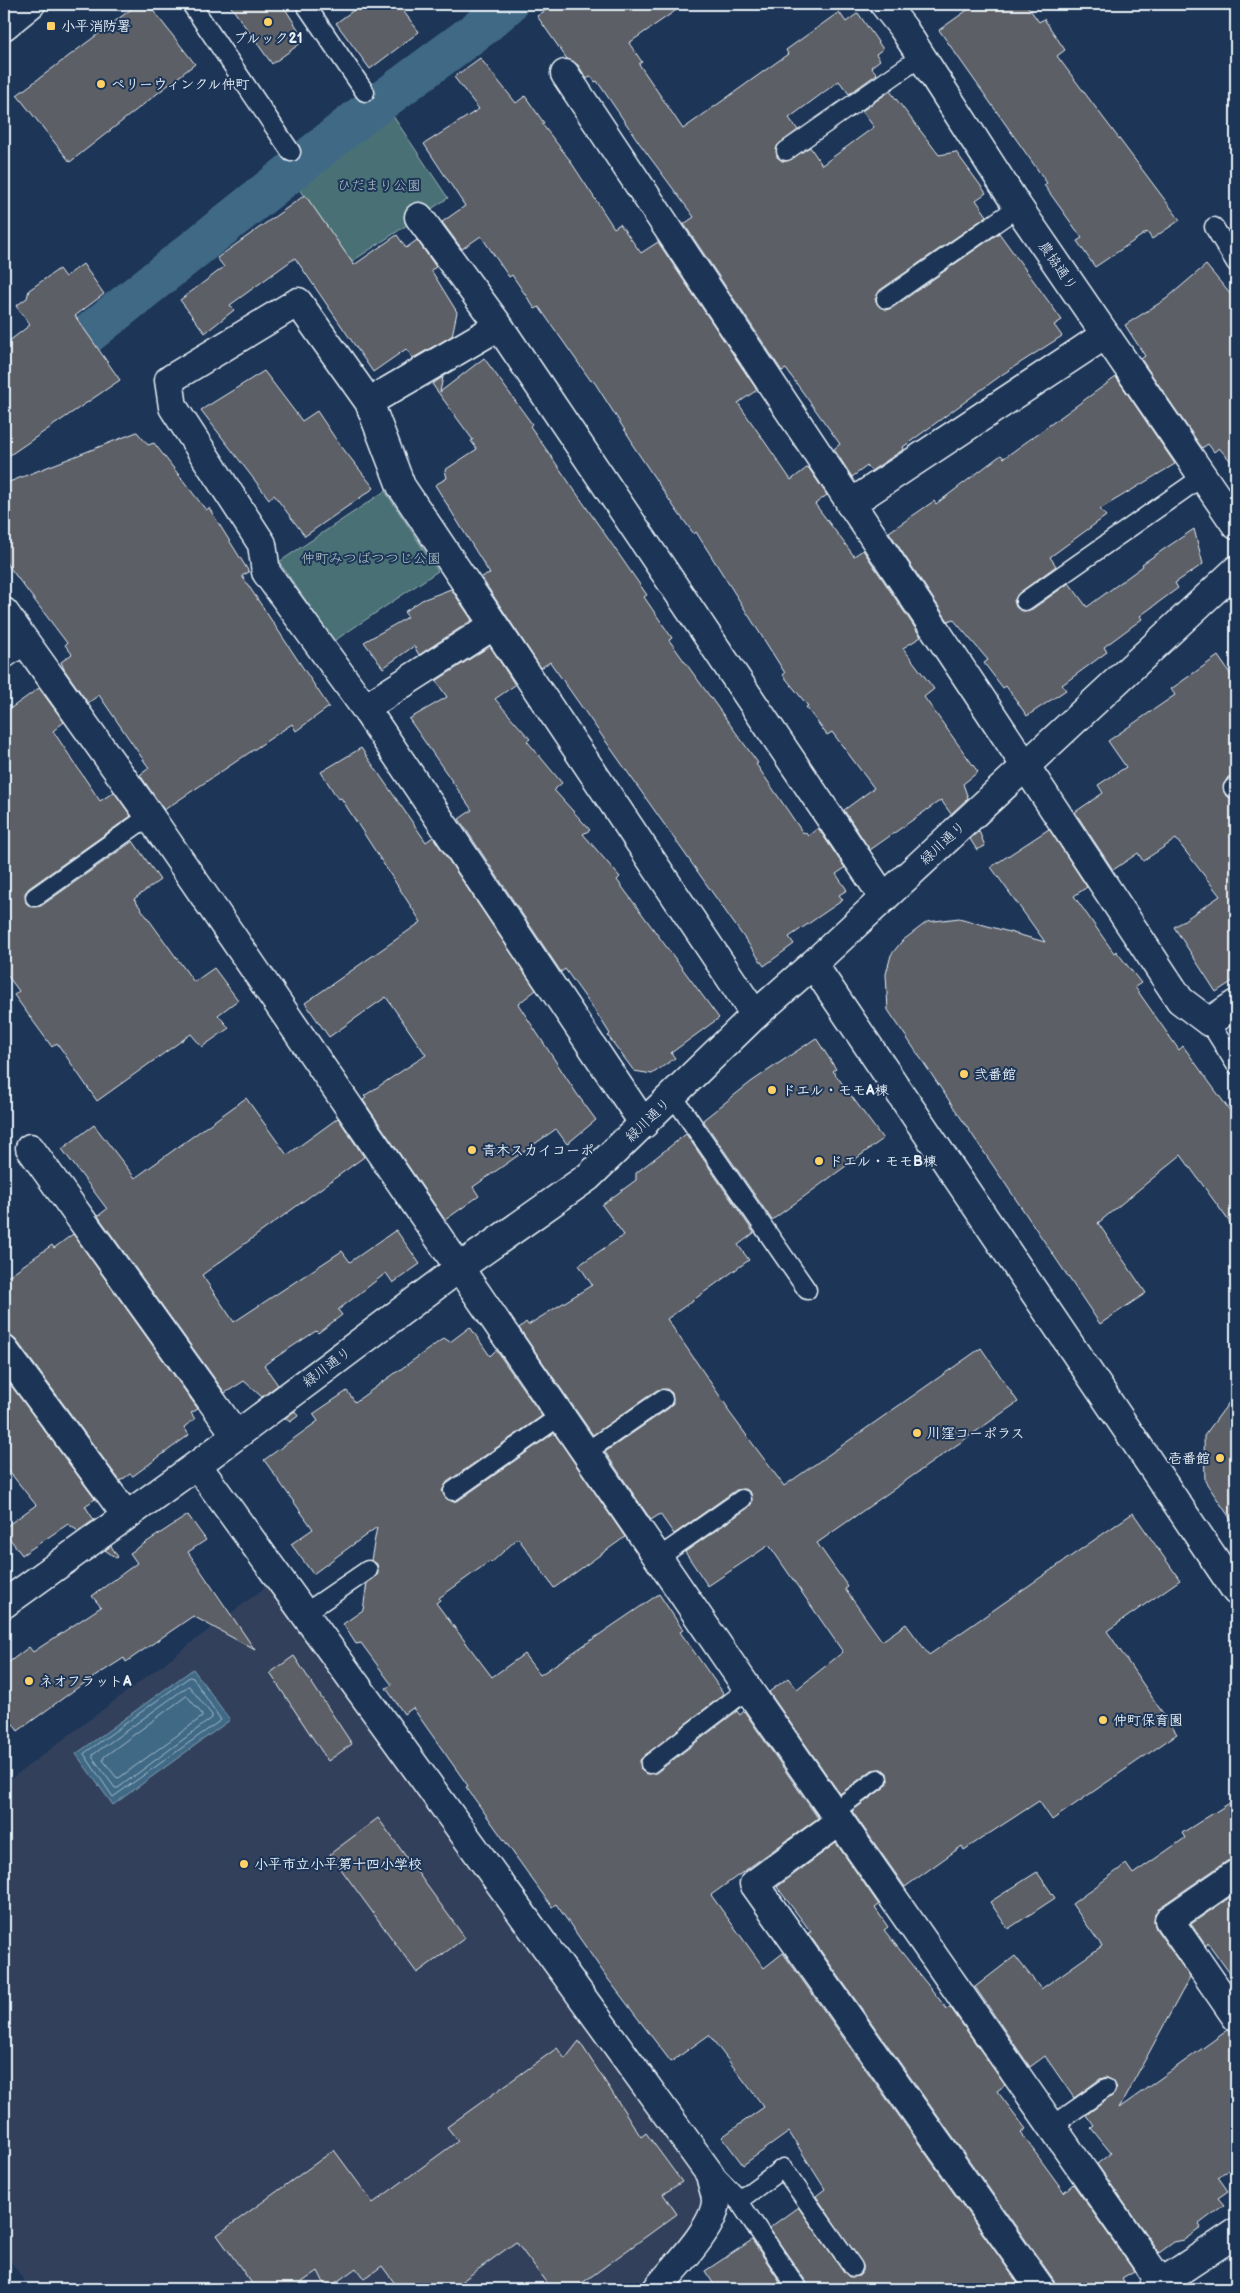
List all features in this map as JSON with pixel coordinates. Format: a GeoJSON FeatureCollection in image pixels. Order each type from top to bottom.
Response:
{"type":"FeatureCollection","features":[{"type":"Feature","properties":{"kind":"street"},"geometry":{"type":"LineString","coordinates":[[4,26],[31,4]]}},
{"type":"Feature","properties":{"kind":"street","name":"農協通り"},"geometry":{"type":"LineString","coordinates":[[884,4],[904,28],[1018,207],[1236,525]]}},
{"type":"Feature","properties":{"kind":"street"},"geometry":{"type":"LineString","coordinates":[[566,74],[850,504],[1026,765],[1180,1000],[1209,1022],[1236,1004]]}},
{"type":"Feature","properties":{"kind":"street"},"geometry":{"type":"LineString","coordinates":[[419,217],[499,326],[884,898]]}},
{"type":"Feature","properties":{"kind":"street"},"geometry":{"type":"LineString","coordinates":[[644,1124],[365,708],[266,572],[262,544],[173,407],[170,380],[298,302],[369,402],[401,486],[755,1015]]}},
{"type":"Feature","properties":{"kind":"street"},"geometry":{"type":"LineString","coordinates":[[369,402],[499,326]]}},
{"type":"Feature","properties":{"kind":"street"},"geometry":{"type":"LineString","coordinates":[[850,504],[1105,335]]}},
{"type":"Feature","properties":{"kind":"street","name":"緑川通り"},"geometry":{"type":"LineString","coordinates":[[4,1601],[197,1465],[459,1268],[588,1178],[755,1015],[813,964],[1236,570]]}},
{"type":"Feature","properties":{"kind":"street"},"geometry":{"type":"LineString","coordinates":[[4,612],[149,816],[748,1689],[1052,2126],[1157,2286],[1236,2233]]}},
{"type":"Feature","properties":{"kind":"street"},"geometry":{"type":"LineString","coordinates":[[365,708],[494,625]]}},
{"type":"Feature","properties":{"kind":"street"},"geometry":{"type":"LineString","coordinates":[[813,964],[1236,1591]]}},
{"type":"Feature","properties":{"kind":"street"},"geometry":{"type":"LineString","coordinates":[[30,1148],[236,1435]]}},
{"type":"Feature","properties":{"kind":"street"},"geometry":{"type":"LineString","coordinates":[[4,1350],[126,1515]]}},
{"type":"Feature","properties":{"kind":"street"},"geometry":{"type":"LineString","coordinates":[[197,1465],[710,2174],[716,2201],[711,2217],[703,2231],[658,2289]]}},
{"type":"Feature","properties":{"kind":"street"},"geometry":{"type":"LineString","coordinates":[[837,1816],[754,1884],[1041,2289]]}},
{"type":"Feature","properties":{"kind":"street"},"geometry":{"type":"LineString","coordinates":[[1236,1874],[1169,1920],[1236,2017]]}},
{"type":"Feature","properties":{"kind":"lane"},"geometry":{"type":"LineString","coordinates":[[191,4],[291,152]]}},
{"type":"Feature","properties":{"kind":"lane"},"geometry":{"type":"LineString","coordinates":[[305,4],[365,92]]}},
{"type":"Feature","properties":{"kind":"lane"},"geometry":{"type":"LineString","coordinates":[[786,151],[922,56]]}},
{"type":"Feature","properties":{"kind":"lane"},"geometry":{"type":"LineString","coordinates":[[886,299],[1018,207]]}},
{"type":"Feature","properties":{"kind":"lane"},"geometry":{"type":"LineString","coordinates":[[1214,227],[1236,263]]}},
{"type":"Feature","properties":{"kind":"lane"},"geometry":{"type":"LineString","coordinates":[[1025,601],[1202,477]]}},
{"type":"Feature","properties":{"kind":"lane"},"geometry":{"type":"LineString","coordinates":[[4,660],[27,644]]}},
{"type":"Feature","properties":{"kind":"lane"},"geometry":{"type":"LineString","coordinates":[[35,897],[149,816]]}},
{"type":"Feature","properties":{"kind":"lane"},"geometry":{"type":"LineString","coordinates":[[1209,1022],[1236,1065]]}},
{"type":"Feature","properties":{"kind":"lane"},"geometry":{"type":"LineString","coordinates":[[673,1096],[807,1290]]}},
{"type":"Feature","properties":{"kind":"lane"},"geometry":{"type":"LineString","coordinates":[[586,1452],[663,1399]]}},
{"type":"Feature","properties":{"kind":"lane"},"geometry":{"type":"LineString","coordinates":[[453,1491],[560,1416]]}},
{"type":"Feature","properties":{"kind":"lane"},"geometry":{"type":"LineString","coordinates":[[658,1558],[742,1499]]}},
{"type":"Feature","properties":{"kind":"lane"},"geometry":{"type":"LineString","coordinates":[[304,1613],[368,1570]]}},
{"type":"Feature","properties":{"kind":"lane"},"geometry":{"type":"LineString","coordinates":[[650,1764],[748,1689]]}},
{"type":"Feature","properties":{"kind":"lane"},"geometry":{"type":"LineString","coordinates":[[837,1816],[878,1779]]}},
{"type":"Feature","properties":{"kind":"lane"},"geometry":{"type":"LineString","coordinates":[[1052,2126],[1106,2088]]}},
{"type":"Feature","properties":{"kind":"lane"},"geometry":{"type":"LineString","coordinates":[[698,2156],[738,2201],[798,2289]]}},
{"type":"Feature","properties":{"kind":"lane"},"geometry":{"type":"LineString","coordinates":[[738,2201],[783,2168],[853,2267]]}},
{"type":"Feature","properties":{"kind":"shaded area","name":"小平市立小平第十四小学校"},"geometry":{"type":"Polygon","coordinates":[[[279,1577],[716,2201],[657,2289],[30,2289],[4,2252],[4,1784],[279,1577]]]}},
{"type":"Feature","properties":{"kind":"green space","name":"ひだまり公園"},"geometry":{"type":"Polygon","coordinates":[[[391,113],[448,198],[348,264],[299,189],[391,113]]]}},
{"type":"Feature","properties":{"kind":"green space","name":"仲町みつばつつじ公園"},"geometry":{"type":"Polygon","coordinates":[[[385,491],[438,571],[334,641],[279,562],[385,491]]]}},
{"type":"Feature","properties":{"kind":"water"},"geometry":{"type":"Polygon","coordinates":[[[193,1669],[230,1720],[113,1805],[76,1754],[193,1669]]]}},
{"type":"Feature","properties":{"kind":"building","name":"ペリーウィンクル仲町"},"geometry":{"type":"Polygon","coordinates":[[[138,4],[148,4],[195,64],[70,162],[17,95],[138,4]]]}},
{"type":"Feature","properties":{"kind":"building","name":"ブルック21"},"geometry":{"type":"Polygon","coordinates":[[[229,4],[282,4],[305,40],[272,64],[229,4]]]}},
{"type":"Feature","properties":{"kind":"building"},"geometry":{"type":"Polygon","coordinates":[[[362,4],[398,4],[419,32],[370,69],[336,23],[362,4]]]}},
{"type":"Feature","properties":{"kind":"building"},"geometry":{"type":"Polygon","coordinates":[[[555,4],[685,4],[629,43],[642,62],[639,64],[683,129],[788,54],[786,50],[839,12],[846,22],[858,13],[883,49],[876,54],[880,60],[871,67],[877,74],[849,94],[839,81],[789,118],[798,130],[777,146],[777,157],[782,161],[787,161],[810,147],[822,165],[874,127],[862,111],[890,91],[939,155],[956,152],[986,193],[976,200],[987,216],[880,290],[875,299],[878,305],[886,310],[892,308],[999,233],[1062,320],[1054,325],[1062,336],[1003,374],[903,447],[904,449],[871,471],[867,466],[852,477],[834,449],[840,444],[786,369],[782,371],[684,224],[694,217],[640,144],[597,81],[595,82],[591,76],[587,79],[578,65],[567,59],[537,16],[555,4]]]}},
{"type":"Feature","properties":{"kind":"building"},"geometry":{"type":"Polygon","coordinates":[[[976,4],[1026,4],[1039,22],[1044,19],[1065,50],[1057,56],[1180,220],[1152,239],[1147,232],[1095,267],[1077,241],[1082,238],[1044,185],[1047,183],[939,30],[976,4]]]}},
{"type":"Feature","properties":{"kind":"building"},"geometry":{"type":"Polygon","coordinates":[[[480,58],[516,103],[525,96],[544,123],[542,124],[569,159],[614,228],[620,224],[641,253],[658,242],[757,390],[738,403],[791,480],[808,467],[827,495],[815,504],[854,556],[863,550],[921,637],[903,648],[934,689],[924,697],[978,772],[963,784],[968,798],[951,814],[941,800],[870,850],[844,810],[874,788],[832,732],[827,735],[806,707],[808,706],[783,675],[785,673],[696,532],[694,534],[676,510],[632,444],[593,380],[591,381],[539,307],[535,309],[512,275],[509,277],[481,236],[462,249],[442,222],[465,206],[424,144],[479,109],[454,77],[480,58]]]}},
{"type":"Feature","properties":{"kind":"building"},"geometry":{"type":"Polygon","coordinates":[[[305,195],[354,265],[397,235],[406,248],[417,240],[436,267],[431,270],[457,312],[452,336],[413,358],[406,349],[373,372],[295,258],[230,305],[234,310],[205,333],[180,300],[224,267],[217,258],[305,195]]]}},
{"type":"Feature","properties":{"kind":"building"},"geometry":{"type":"Polygon","coordinates":[[[83,264],[104,294],[75,316],[120,380],[4,459],[4,345],[30,325],[16,306],[27,298],[29,290],[59,269],[65,277],[83,264]]]}},
{"type":"Feature","properties":{"kind":"building"},"geometry":{"type":"Polygon","coordinates":[[[1206,265],[1236,301],[1236,467],[1219,448],[1214,452],[1208,444],[1202,448],[1141,359],[1145,356],[1125,325],[1166,299],[1206,265]]]}},
{"type":"Feature","properties":{"kind":"building"},"geometry":{"type":"Polygon","coordinates":[[[484,358],[532,424],[530,426],[647,595],[644,597],[672,638],[669,640],[758,763],[756,764],[803,833],[805,832],[808,836],[818,828],[845,868],[836,874],[847,890],[839,895],[843,900],[789,937],[794,944],[764,966],[550,662],[541,668],[481,577],[490,574],[435,485],[447,478],[445,470],[477,449],[471,441],[473,440],[432,384],[443,377],[440,392],[484,358]]]}},
{"type":"Feature","properties":{"kind":"building"},"geometry":{"type":"Polygon","coordinates":[[[264,371],[302,421],[317,411],[337,441],[374,488],[305,536],[274,495],[269,499],[201,410],[264,371]]]}},
{"type":"Feature","properties":{"kind":"building"},"geometry":{"type":"Polygon","coordinates":[[[1116,377],[1175,464],[1100,509],[1106,516],[1050,557],[1056,566],[1019,593],[1014,601],[1016,607],[1021,611],[1031,610],[1069,583],[1087,607],[1143,566],[1142,564],[1194,529],[1203,564],[1175,583],[1178,588],[1140,616],[1142,619],[1104,647],[1107,652],[1062,685],[1066,690],[1027,716],[1006,686],[1003,688],[984,663],[988,660],[953,619],[948,621],[889,532],[934,501],[936,504],[1001,455],[1004,458],[1116,377]]]}},
{"type":"Feature","properties":{"kind":"building"},"geometry":{"type":"Polygon","coordinates":[[[137,432],[148,445],[154,443],[206,510],[209,508],[249,572],[242,576],[329,707],[296,731],[292,724],[164,810],[140,775],[149,768],[99,695],[88,703],[64,669],[61,662],[72,654],[65,645],[67,643],[4,560],[4,484],[137,432]]]}},
{"type":"Feature","properties":{"kind":"building"},"geometry":{"type":"Polygon","coordinates":[[[451,589],[472,620],[419,655],[414,646],[383,668],[364,642],[408,617],[404,612],[422,600],[451,589]]]}},
{"type":"Feature","properties":{"kind":"building"},"geometry":{"type":"Polygon","coordinates":[[[490,646],[515,685],[495,699],[530,739],[527,741],[562,783],[554,790],[590,830],[583,834],[620,877],[617,880],[719,1018],[671,1053],[675,1058],[652,1074],[634,1071],[608,1036],[610,1034],[600,1018],[565,969],[561,972],[459,819],[472,810],[409,719],[447,697],[436,681],[490,646]]]}},
{"type":"Feature","properties":{"kind":"building"},"geometry":{"type":"Polygon","coordinates":[[[1218,656],[1236,682],[1236,775],[1228,777],[1223,786],[1226,796],[1236,798],[1236,979],[1216,992],[1174,927],[1220,896],[1176,839],[1143,861],[1138,853],[1113,870],[1075,812],[1103,793],[1098,785],[1126,767],[1108,741],[1175,695],[1171,689],[1218,656]]]}},
{"type":"Feature","properties":{"kind":"building"},"geometry":{"type":"Polygon","coordinates":[[[39,688],[64,722],[53,731],[100,801],[114,792],[131,816],[29,888],[25,893],[26,903],[31,907],[41,906],[133,841],[160,880],[134,899],[194,982],[214,968],[238,1000],[218,1015],[229,1028],[202,1047],[191,1034],[97,1101],[57,1043],[52,1047],[14,995],[19,991],[4,971],[4,713],[39,688]]]}},
{"type":"Feature","properties":{"kind":"building"},"geometry":{"type":"Polygon","coordinates":[[[361,748],[426,842],[433,837],[536,990],[518,1004],[596,1120],[567,1144],[556,1129],[473,1187],[479,1196],[445,1220],[363,1100],[366,1098],[364,1096],[426,1055],[386,997],[329,1037],[305,1003],[421,922],[341,798],[338,799],[321,772],[361,748]]]}},
{"type":"Feature","properties":{"kind":"building"},"geometry":{"type":"Polygon","coordinates":[[[1049,829],[1087,887],[1074,896],[1114,953],[1116,951],[1141,983],[1135,987],[1179,1050],[1183,1046],[1236,1119],[1236,1231],[1181,1155],[1098,1223],[1146,1293],[1100,1324],[888,1010],[886,974],[891,955],[902,941],[927,922],[959,918],[1045,942],[991,867],[1049,829]]]}},
{"type":"Feature","properties":{"kind":"building"},"geometry":{"type":"Polygon","coordinates":[[[979,831],[985,846],[977,850],[970,839],[979,831]]]}},
{"type":"Feature","properties":{"kind":"building"},"geometry":{"type":"Polygon","coordinates":[[[816,1038],[836,1069],[833,1071],[883,1139],[772,1220],[703,1120],[751,1082],[816,1038]]]}},
{"type":"Feature","properties":{"kind":"building"},"geometry":{"type":"Polygon","coordinates":[[[246,1098],[287,1155],[338,1118],[364,1157],[202,1275],[234,1322],[342,1251],[350,1262],[396,1230],[420,1264],[393,1283],[386,1273],[338,1310],[342,1315],[318,1333],[316,1331],[264,1365],[278,1385],[262,1397],[244,1381],[225,1393],[98,1216],[107,1209],[62,1149],[94,1125],[135,1178],[246,1098]]]}},
{"type":"Feature","properties":{"kind":"building"},"geometry":{"type":"Polygon","coordinates":[[[686,1134],[754,1233],[738,1245],[749,1260],[667,1319],[727,1409],[784,1486],[981,1348],[1018,1402],[817,1543],[848,1587],[845,1589],[882,1641],[906,1624],[929,1655],[1133,1513],[1180,1580],[1107,1631],[1177,1734],[1052,1820],[1039,1801],[964,1850],[962,1846],[905,1887],[852,1811],[885,1787],[888,1783],[887,1773],[882,1769],[872,1770],[840,1794],[769,1692],[788,1678],[797,1689],[843,1652],[769,1545],[708,1586],[685,1552],[748,1508],[752,1503],[751,1493],[746,1489],[736,1490],[674,1534],[660,1514],[651,1520],[605,1452],[669,1408],[673,1403],[672,1393],[667,1389],[657,1390],[593,1435],[519,1328],[526,1322],[528,1325],[592,1285],[579,1265],[624,1235],[602,1205],[636,1180],[636,1173],[686,1134]]]}},
{"type":"Feature","properties":{"kind":"building"},"geometry":{"type":"Polygon","coordinates":[[[73,1234],[198,1409],[191,1413],[195,1419],[184,1427],[189,1435],[133,1476],[130,1474],[120,1481],[17,1341],[11,1336],[4,1335],[4,1279],[52,1245],[54,1248],[73,1234]]]}},
{"type":"Feature","properties":{"kind":"building"},"geometry":{"type":"Polygon","coordinates":[[[470,1327],[490,1356],[496,1350],[542,1416],[447,1482],[442,1491],[445,1497],[453,1502],[459,1500],[554,1433],[625,1537],[554,1588],[518,1538],[491,1563],[490,1561],[439,1598],[440,1600],[436,1603],[492,1677],[524,1654],[540,1675],[659,1594],[683,1630],[680,1632],[724,1694],[644,1756],[640,1760],[641,1770],[646,1774],[656,1773],[737,1711],[740,1715],[744,1711],[818,1818],[711,1895],[764,1968],[783,1953],[1022,2289],[808,2289],[807,2283],[769,2228],[798,2207],[849,2277],[859,2276],[863,2271],[863,2266],[816,2196],[825,2189],[789,2132],[743,2165],[722,2137],[764,2107],[709,2035],[671,2062],[608,1979],[556,1904],[552,1907],[466,1787],[468,1786],[413,1708],[404,1714],[386,1688],[392,1685],[361,1643],[356,1644],[343,1624],[363,1610],[367,1583],[378,1574],[377,1564],[371,1560],[377,1527],[313,1574],[291,1544],[313,1529],[264,1460],[318,1421],[313,1414],[347,1391],[355,1402],[444,1338],[450,1342],[470,1327]]]}},
{"type":"Feature","properties":{"kind":"building"},"geometry":{"type":"Polygon","coordinates":[[[4,1376],[95,1499],[85,1506],[94,1520],[78,1531],[68,1524],[22,1555],[4,1531],[4,1528],[36,1505],[4,1465],[4,1376]]]}},
{"type":"Feature","properties":{"kind":"building","name":"壱番館"},"geometry":{"type":"Polygon","coordinates":[[[1236,1393],[1236,1527],[1205,1481],[1204,1436],[1236,1393]]]}},
{"type":"Feature","properties":{"kind":"building"},"geometry":{"type":"Polygon","coordinates":[[[295,1411],[298,1416],[290,1422],[285,1418],[295,1411]]]}},
{"type":"Feature","properties":{"kind":"building"},"geometry":{"type":"Polygon","coordinates":[[[188,1515],[206,1540],[188,1552],[255,1650],[193,1616],[126,1662],[124,1658],[77,1688],[18,1731],[4,1712],[4,1666],[29,1647],[33,1652],[101,1607],[92,1596],[137,1563],[130,1553],[188,1515]]]}},
{"type":"Feature","properties":{"kind":"building"},"geometry":{"type":"Polygon","coordinates":[[[111,1546],[118,1557],[116,1558],[105,1550],[111,1546]]]}},
{"type":"Feature","properties":{"kind":"building"},"geometry":{"type":"Polygon","coordinates":[[[294,1656],[352,1744],[328,1761],[270,1673],[294,1656]]]}},
{"type":"Feature","properties":{"kind":"building"},"geometry":{"type":"Polygon","coordinates":[[[1236,1799],[1236,1859],[1227,1861],[1160,1907],[1155,1914],[1154,1922],[1156,1929],[1190,1977],[1119,2108],[1228,2030],[1236,2032],[1236,2164],[1218,2177],[1228,2191],[1218,2198],[1224,2205],[1199,2224],[1201,2228],[1184,2240],[1174,2242],[1159,2253],[1097,2164],[1111,2153],[1091,2128],[1094,2126],[1086,2115],[1112,2096],[1117,2088],[1114,2082],[1106,2077],[1100,2079],[1074,2098],[1045,2056],[1030,2067],[975,1987],[1015,1956],[1041,1989],[1102,1946],[1072,1904],[1126,1864],[1133,1874],[1185,1838],[1182,1833],[1236,1799]]]}},
{"type":"Feature","properties":{"kind":"building"},"geometry":{"type":"Polygon","coordinates":[[[378,1818],[465,1938],[417,1973],[330,1854],[378,1818]]]}},
{"type":"Feature","properties":{"kind":"building"},"geometry":{"type":"Polygon","coordinates":[[[836,1843],[879,1905],[875,1908],[888,1927],[884,1930],[947,2009],[950,2007],[1005,2085],[997,2091],[1026,2129],[1021,2133],[1064,2192],[1073,2184],[1134,2271],[1122,2278],[1129,2289],[1056,2289],[1054,2280],[808,1933],[811,1932],[777,1887],[836,1843]]]}},
{"type":"Feature","properties":{"kind":"building"},"geometry":{"type":"Polygon","coordinates":[[[1037,1872],[1055,1898],[1008,1929],[990,1902],[1037,1872]]]}},
{"type":"Feature","properties":{"kind":"building"},"geometry":{"type":"Polygon","coordinates":[[[1236,1893],[1236,1982],[1208,1943],[1206,1946],[1191,1924],[1236,1893]]]}},
{"type":"Feature","properties":{"kind":"building"},"geometry":{"type":"Polygon","coordinates":[[[579,2041],[641,2137],[646,2133],[682,2182],[663,2194],[677,2214],[574,2289],[551,2289],[516,2242],[451,2289],[399,2289],[382,2266],[364,2279],[356,2268],[327,2289],[318,2271],[292,2289],[256,2289],[217,2235],[334,2150],[373,2203],[458,2141],[447,2127],[557,2048],[565,2059],[579,2041]]]}},
{"type":"Feature","properties":{"kind":"building"},"geometry":{"type":"Polygon","coordinates":[[[752,2240],[785,2289],[717,2289],[705,2271],[752,2240]]]}},
{"type":"Feature","properties":{"kind":"waterway"},"geometry":{"type":"LineString","coordinates":[[4,401],[360,117],[483,26],[508,4]]}},
{"type":"Feature","properties":{"kind":"place","name":"ブルック21"},"geometry":{"type":"Point","coordinates":[268,22]}},
{"type":"Feature","properties":{"kind":"place","name":"小平消防署"},"geometry":{"type":"Point","coordinates":[51,26]}},
{"type":"Feature","properties":{"kind":"place","name":"ペリーウィンクル仲町"},"geometry":{"type":"Point","coordinates":[101,84]}},
{"type":"Feature","properties":{"kind":"place","name":"弐番館"},"geometry":{"type":"Point","coordinates":[964,1074]}},
{"type":"Feature","properties":{"kind":"place","name":"ドエル・モモA棟"},"geometry":{"type":"Point","coordinates":[772,1090]}},
{"type":"Feature","properties":{"kind":"place","name":"青木スカイコーポ"},"geometry":{"type":"Point","coordinates":[472,1150]}},
{"type":"Feature","properties":{"kind":"place","name":"ドエル・モモB棟"},"geometry":{"type":"Point","coordinates":[819,1161]}},
{"type":"Feature","properties":{"kind":"place","name":"川窪コーポラス"},"geometry":{"type":"Point","coordinates":[917,1433]}},
{"type":"Feature","properties":{"kind":"place","name":"壱番館"},"geometry":{"type":"Point","coordinates":[1220,1458]}},
{"type":"Feature","properties":{"kind":"place","name":"ネオフラットA"},"geometry":{"type":"Point","coordinates":[29,1681]}},
{"type":"Feature","properties":{"kind":"place","name":"仲町保育園"},"geometry":{"type":"Point","coordinates":[1103,1720]}},
{"type":"Feature","properties":{"kind":"place","name":"小平市立小平第十四小学校"},"geometry":{"type":"Point","coordinates":[244,1864]}}]}
